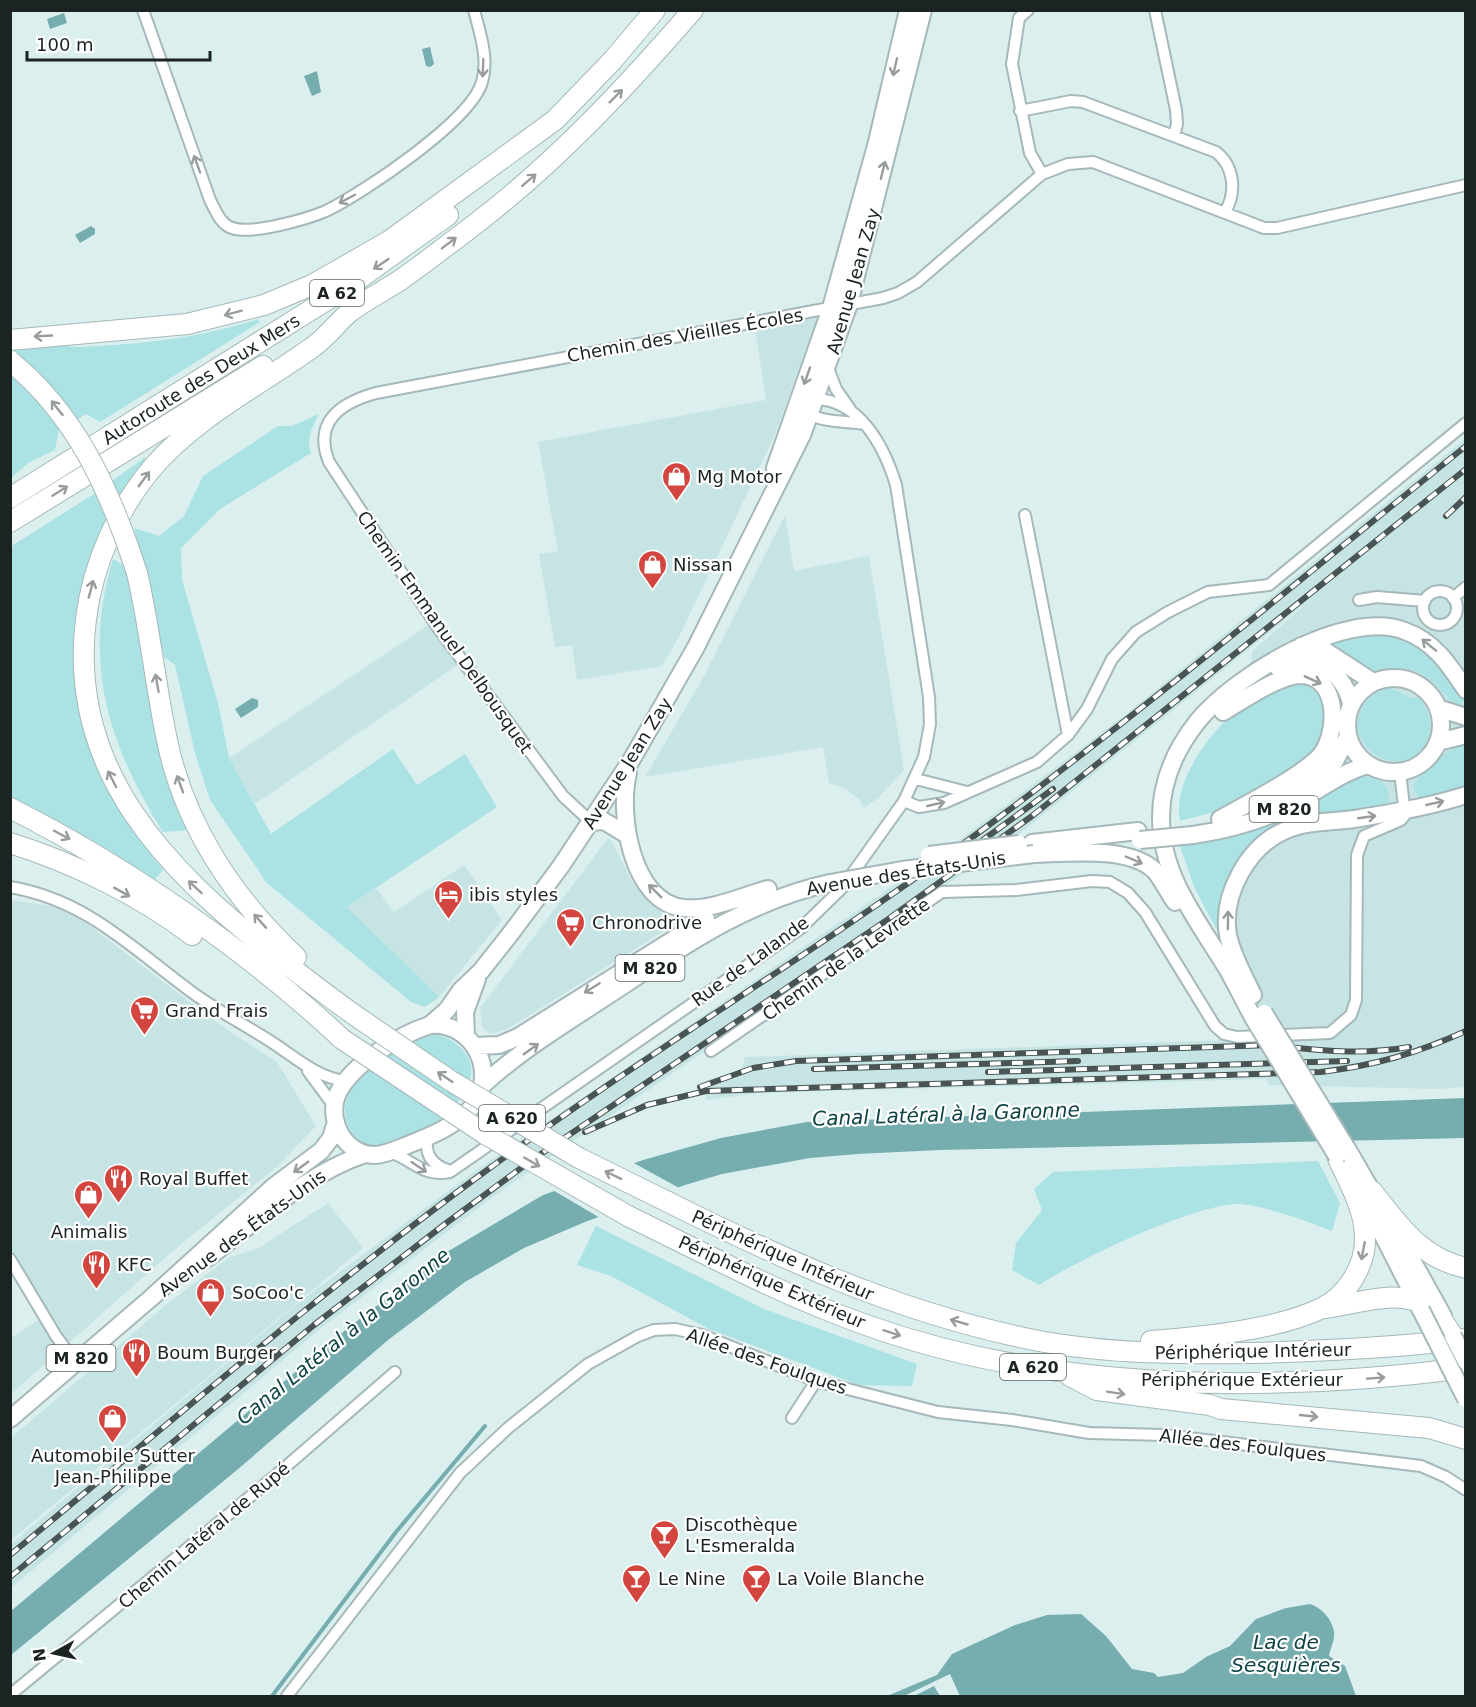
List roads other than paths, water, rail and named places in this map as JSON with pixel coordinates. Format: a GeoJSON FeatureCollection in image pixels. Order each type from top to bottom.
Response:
{"type":"FeatureCollection","features":[{"type":"Feature","properties":{"kind":"highway","name":"A 62"},"geometry":{"type":"LineString","coordinates":[[555,120],[612,61],[654,10]]}},
{"type":"Feature","properties":{"kind":"highway","name":"A 62"},"geometry":{"type":"LineString","coordinates":[[350,312],[398,281],[531,178],[623,89],[693,10]]}},
{"type":"Feature","properties":{"kind":"highway"},"geometry":{"type":"LineString","coordinates":[[10,340],[187,324],[289,295],[350,265],[389,241],[555,120]]}},
{"type":"Feature","properties":{"kind":"highway","name":"Autoroute des Deux Mers"},"geometry":{"type":"LineString","coordinates":[[10,498],[243,353],[396,254],[456,210],[555,120]]}},
{"type":"Feature","properties":{"kind":"highway"},"geometry":{"type":"LineString","coordinates":[[350,312],[315,346],[186,436],[153,468],[125,507],[109,536],[88,597],[83,650],[87,702],[99,747],[110,775],[142,829],[210,901],[264,946],[364,1022]]}},
{"type":"Feature","properties":{"kind":"highway","name":"Autoroute des Deux Mers"},"geometry":{"type":"LineString","coordinates":[[10,522],[350,312]]}},
{"type":"Feature","properties":{"kind":"highway"},"geometry":{"type":"LineString","coordinates":[[10,361],[39,387],[70,425],[116,512],[137,573],[167,741],[197,826],[217,864],[252,912],[274,937],[329,983],[364,1022]]}},
{"type":"Feature","properties":{"kind":"highway"},"geometry":{"type":"LineString","coordinates":[[10,808],[82,846],[159,895],[306,1005],[342,1039]]}},
{"type":"Feature","properties":{"kind":"highway"},"geometry":{"type":"LineString","coordinates":[[10,843],[75,868],[149,907],[185,930],[300,1015],[342,1039]]}},
{"type":"Feature","properties":{"kind":"highway","name":"Périphérique Intérieur"},"geometry":{"type":"LineString","coordinates":[[364,1022],[451,1081],[569,1152],[771,1253],[880,1299],[1015,1337],[1105,1349],[1221,1353],[1352,1350],[1459,1338]]}},
{"type":"Feature","properties":{"kind":"highway","name":"Périphérique Extérieur"},"geometry":{"type":"LineString","coordinates":[[342,1039],[485,1134],[628,1216],[763,1282],[866,1325],[969,1355],[1062,1372],[1136,1379],[1303,1382],[1372,1378],[1466,1368]]}},
{"type":"Feature","properties":{"kind":"highway"},"geometry":{"type":"LineString","coordinates":[[1322,1308],[1348,1286],[1363,1256],[1365,1239],[1360,1209],[1344,1156]]}},
{"type":"Feature","properties":{"kind":"highway"},"geometry":{"type":"LineString","coordinates":[[1372,1191],[1414,1242],[1440,1260],[1466,1268]]}},
{"type":"Feature","properties":{"kind":"highway"},"geometry":{"type":"LineString","coordinates":[[1015,1337],[1057,1334],[1150,1341],[1185,1338],[1271,1323],[1322,1308],[1398,1297],[1427,1306],[1459,1338]]}},
{"type":"Feature","properties":{"kind":"highway"},"geometry":{"type":"LineString","coordinates":[[1062,1372],[1097,1390],[1221,1409],[1429,1428],[1466,1439]]}},
{"type":"Feature","properties":{"kind":"main road","name":"Avenue Jean Zay"},"geometry":{"type":"LineString","coordinates":[[808,404],[831,308],[876,146],[908,10]]}},
{"type":"Feature","properties":{"kind":"main road","name":"Avenue Jean Zay"},"geometry":{"type":"LineString","coordinates":[[430,1026],[441,1017],[461,990],[481,971],[520,922],[591,822],[632,759],[696,647],[750,540],[808,404],[828,367],[849,304],[922,10]]}},
{"type":"Feature","properties":{"kind":"main road"},"geometry":{"type":"LineString","coordinates":[[1427,1306],[1360,1191],[1344,1156],[1175,883],[1163,840],[1163,796],[1167,775],[1180,747],[1199,721],[1235,689],[1301,646],[1343,630],[1375,627],[1403,629],[1433,646],[1466,690]]}},
{"type":"Feature","properties":{"kind":"main road"},"geometry":{"type":"LineString","coordinates":[[1301,646],[1324,651],[1373,682]]}},
{"type":"Feature","properties":{"kind":"main road"},"geometry":{"type":"LineString","coordinates":[[1253,995],[1227,958],[1186,886],[1171,835],[1172,795],[1179,774],[1202,734],[1222,712],[1281,668],[1301,661],[1322,664],[1333,671],[1348,689],[1352,703]]}},
{"type":"Feature","properties":{"kind":"main road","name":"Avenue des États-Unis"},"geometry":{"type":"LineString","coordinates":[[1220,819],[1317,760],[1326,742],[1333,704],[1323,685],[1313,678],[1299,675],[1286,678],[1222,712]]}},
{"type":"Feature","properties":{"kind":"main road"},"geometry":{"type":"LineString","coordinates":[[1388,677],[1404,678],[1419,684],[1431,694],[1438,708],[1441,725],[1438,742],[1423,762],[1400,772],[1389,772],[1368,765],[1359,757],[1348,736],[1346,725],[1352,703],[1364,687],[1373,682],[1388,677]]}},
{"type":"Feature","properties":{"kind":"main road"},"geometry":{"type":"LineString","coordinates":[[1438,708],[1466,717]]}},
{"type":"Feature","properties":{"kind":"main road"},"geometry":{"type":"LineString","coordinates":[[1438,742],[1466,735]]}},
{"type":"Feature","properties":{"kind":"main road","name":"Avenue des États-Unis"},"geometry":{"type":"LineString","coordinates":[[1192,830],[1265,806],[1304,783],[1335,761],[1348,736]]}},
{"type":"Feature","properties":{"kind":"main road"},"geometry":{"type":"LineString","coordinates":[[632,759],[624,792],[627,835],[646,882],[653,891],[672,906],[684,909],[704,907],[768,889]]}},
{"type":"Feature","properties":{"kind":"main road","name":"Avenue des États-Unis"},"geometry":{"type":"LineString","coordinates":[[471,1041],[499,1045],[518,1037],[689,929],[768,889],[793,880],[831,877],[967,849],[1033,848],[1139,835],[1235,828],[1261,820],[1344,773],[1368,765]]}},
{"type":"Feature","properties":{"kind":"main road"},"geometry":{"type":"LineString","coordinates":[[1259,1016],[1253,995],[1228,937],[1227,919],[1236,880],[1250,859],[1266,842],[1289,829],[1404,810],[1466,795]]}},
{"type":"Feature","properties":{"kind":"main road"},"geometry":{"type":"LineString","coordinates":[[591,822],[604,821],[627,835]]}},
{"type":"Feature","properties":{"kind":"main road"},"geometry":{"type":"LineString","coordinates":[[1033,848],[1125,856],[1153,870],[1236,998],[1259,1016]]}},
{"type":"Feature","properties":{"kind":"main road","name":"Avenue des États-Unis"},"geometry":{"type":"LineString","coordinates":[[484,1084],[587,1009],[704,932],[746,910],[831,877]]}},
{"type":"Feature","properties":{"kind":"main road","name":"Avenue Jean Zay"},"geometry":{"type":"LineString","coordinates":[[471,1041],[465,1011],[481,971]]}},
{"type":"Feature","properties":{"kind":"main road"},"geometry":{"type":"LineString","coordinates":[[430,1026],[448,1027],[471,1041],[484,1069],[484,1084],[471,1108],[459,1119],[427,1137],[375,1155],[365,1154],[345,1141],[335,1115],[339,1091],[345,1081],[394,1042],[412,1031],[430,1026]]}},
{"type":"Feature","properties":{"kind":"main road","name":"Avenue des États-Unis"},"geometry":{"type":"LineString","coordinates":[[10,1419],[151,1298],[273,1186],[321,1151],[331,1138],[335,1115]]}},
{"type":"Feature","properties":{"kind":"main road","name":"Avenue des États-Unis"},"geometry":{"type":"LineString","coordinates":[[151,1298],[297,1189],[336,1166],[365,1154]]}},
{"type":"Feature","properties":{"kind":"main road"},"geometry":{"type":"LineString","coordinates":[[1344,1156],[1372,1191],[1427,1306],[1466,1399]]}},
{"type":"Feature","properties":{"kind":"main road"},"geometry":{"type":"LineString","coordinates":[[1459,1338],[1466,1361]]}},
{"type":"Feature","properties":{"kind":"street"},"geometry":{"type":"LineString","coordinates":[[143,10],[210,200],[220,220],[232,228],[248,229],[315,214],[364,190],[425,144],[468,106],[482,83],[483,71],[484,50],[474,10]]}},
{"type":"Feature","properties":{"kind":"street"},"geometry":{"type":"LineString","coordinates":[[1028,10],[1020,18],[1012,64],[1030,153],[1042,174]]}},
{"type":"Feature","properties":{"kind":"street"},"geometry":{"type":"LineString","coordinates":[[1155,10],[1176,110],[1177,124],[1174,135]]}},
{"type":"Feature","properties":{"kind":"street"},"geometry":{"type":"LineString","coordinates":[[1020,111],[1071,101],[1083,102],[1216,152],[1226,160],[1232,182],[1229,205],[1225,212]]}},
{"type":"Feature","properties":{"kind":"street","name":"Chemin des Vieilles Écoles"},"geometry":{"type":"LineString","coordinates":[[325,429],[341,408],[358,398],[376,393],[831,308],[898,293],[917,282],[1042,174],[1074,163],[1093,162],[1264,228],[1277,228],[1466,185]]}},
{"type":"Feature","properties":{"kind":"street","name":"Rue de Lalande"},"geometry":{"type":"LineString","coordinates":[[450,1172],[801,928],[842,888],[904,801],[916,779],[927,741],[929,697],[896,485],[888,458],[877,437],[850,409],[830,378],[828,367]]}},
{"type":"Feature","properties":{"kind":"street"},"geometry":{"type":"LineString","coordinates":[[808,404],[850,409]]}},
{"type":"Feature","properties":{"kind":"street"},"geometry":{"type":"LineString","coordinates":[[808,404],[864,424]]}},
{"type":"Feature","properties":{"kind":"street"},"geometry":{"type":"LineString","coordinates":[[904,801],[919,807],[930,806],[1037,762],[1068,735],[1087,709],[1112,659],[1136,632],[1168,612],[1208,592],[1269,585],[1466,423]]}},
{"type":"Feature","properties":{"kind":"street","name":"Chemin Emmanuel Delbousquet"},"geometry":{"type":"LineString","coordinates":[[325,429],[324,450],[329,462],[436,625],[563,796],[591,822]]}},
{"type":"Feature","properties":{"kind":"street"},"geometry":{"type":"LineString","coordinates":[[1025,515],[1068,735]]}},
{"type":"Feature","properties":{"kind":"street"},"geometry":{"type":"LineString","coordinates":[[1453,598],[1466,587]]}},
{"type":"Feature","properties":{"kind":"street"},"geometry":{"type":"LineString","coordinates":[[1440,591],[1453,598],[1456,603],[1455,616],[1445,624],[1428,620],[1423,608],[1431,594],[1440,591]]}},
{"type":"Feature","properties":{"kind":"street"},"geometry":{"type":"LineString","coordinates":[[1359,600],[1377,597],[1425,601]]}},
{"type":"Feature","properties":{"kind":"street"},"geometry":{"type":"LineString","coordinates":[[1400,772],[1404,810]]}},
{"type":"Feature","properties":{"kind":"street"},"geometry":{"type":"LineString","coordinates":[[916,779],[967,792]]}},
{"type":"Feature","properties":{"kind":"street","name":"Chemin de la Levrette"},"geometry":{"type":"LineString","coordinates":[[711,1052],[942,892],[1016,890],[1092,881],[1110,882],[1128,892],[1145,912],[1207,1015],[1224,1034],[1237,1037],[1330,1033],[1351,1015],[1356,1000],[1357,855],[1364,836],[1401,820],[1405,814],[1404,810]]}},
{"type":"Feature","properties":{"kind":"street"},"geometry":{"type":"LineString","coordinates":[[10,887],[37,891],[62,901],[95,919],[193,993],[329,1079],[345,1081]]}},
{"type":"Feature","properties":{"kind":"street"},"geometry":{"type":"LineString","coordinates":[[302,1063],[335,1115]]}},
{"type":"Feature","properties":{"kind":"street"},"geometry":{"type":"LineString","coordinates":[[427,1137],[427,1153],[432,1163],[450,1172]]}},
{"type":"Feature","properties":{"kind":"street"},"geometry":{"type":"LineString","coordinates":[[389,1152],[402,1156],[426,1173],[435,1175],[450,1172]]}},
{"type":"Feature","properties":{"kind":"street"},"geometry":{"type":"LineString","coordinates":[[10,1259],[56,1336],[76,1363]]}},
{"type":"Feature","properties":{"kind":"street","name":"Allée des Foulques"},"geometry":{"type":"LineString","coordinates":[[287,1696],[460,1473],[508,1428],[588,1364],[611,1349],[654,1330],[675,1329],[702,1335],[816,1381],[938,1412],[1012,1420],[1089,1433],[1164,1435],[1421,1466],[1446,1477],[1466,1490]]}},
{"type":"Feature","properties":{"kind":"street","name":"Chemin Latéral de Rupé"},"geometry":{"type":"LineString","coordinates":[[10,1695],[275,1476],[395,1372]]}},
{"type":"Feature","properties":{"kind":"street"},"geometry":{"type":"LineString","coordinates":[[792,1418],[816,1381]]}},
{"type":"Feature","properties":{"kind":"water"},"geometry":{"type":"Polygon","coordinates":[[[64,13],[67,23],[50,29],[47,19],[64,13]]]}},
{"type":"Feature","properties":{"kind":"water"},"geometry":{"type":"Polygon","coordinates":[[[430,47],[434,64],[430,67],[426,66],[422,49],[430,47]]]}},
{"type":"Feature","properties":{"kind":"water"},"geometry":{"type":"Polygon","coordinates":[[[317,71],[321,92],[312,96],[304,76],[317,71]]]}},
{"type":"Feature","properties":{"kind":"water"},"geometry":{"type":"Polygon","coordinates":[[[91,226],[95,229],[95,234],[80,243],[75,235],[91,226]]]}},
{"type":"Feature","properties":{"kind":"water"},"geometry":{"type":"Polygon","coordinates":[[[252,698],[258,700],[258,707],[241,718],[235,709],[252,698]]]}},
{"type":"Feature","properties":{"kind":"water","name":"Canal Latéral à la Garonne"},"geometry":{"type":"Polygon","coordinates":[[[1465,1098],[1465,1138],[940,1150],[810,1158],[722,1174],[685,1185],[585,1222],[524,1248],[465,1282],[388,1340],[237,1470],[11,1655],[11,1611],[343,1332],[442,1255],[543,1195],[643,1160],[721,1138],[807,1122],[1465,1098]]]}},
{"type":"Feature","properties":{"kind":"water","name":"Lac de Sesquières"},"geometry":{"type":"Polygon","coordinates":[[[1310,1604],[1329,1618],[1334,1635],[1329,1656],[1345,1666],[1356,1696],[887,1696],[937,1675],[952,1654],[1015,1625],[1047,1615],[1081,1614],[1106,1636],[1132,1669],[1154,1673],[1158,1677],[1183,1673],[1206,1657],[1230,1646],[1256,1619],[1286,1608],[1310,1604]]]}},
{"type":"Feature","properties":{"kind":"waterway"},"geometry":{"type":"LineString","coordinates":[[272,1696],[396,1532],[485,1426]]}},
{"type":"Feature","properties":{"kind":"railway"},"geometry":{"type":"LineString","coordinates":[[10,1555],[244,1361],[422,1219],[547,1127],[876,905],[1005,813],[1180,677],[1466,446]]}},
{"type":"Feature","properties":{"kind":"railway"},"geometry":{"type":"LineString","coordinates":[[10,1577],[314,1325],[449,1221],[532,1160],[887,920],[1032,816],[1466,469]]}},
{"type":"Feature","properties":{"kind":"railway"},"geometry":{"type":"LineString","coordinates":[[1446,516],[1466,497]]}},
{"type":"Feature","properties":{"kind":"railway"},"geometry":{"type":"LineString","coordinates":[[961,856],[1053,789]]}},
{"type":"Feature","properties":{"kind":"railway"},"geometry":{"type":"LineString","coordinates":[[585,1132],[647,1105],[706,1091],[1321,1072],[1360,1066],[1395,1057],[1466,1031]]}},
{"type":"Feature","properties":{"kind":"railway"},"geometry":{"type":"LineString","coordinates":[[700,1087],[753,1068],[796,1061],[1273,1045],[1341,1051],[1375,1051],[1409,1047]]}},
{"type":"Feature","properties":{"kind":"railway"},"geometry":{"type":"LineString","coordinates":[[814,1069],[1078,1061]]}},
{"type":"Feature","properties":{"kind":"railway"},"geometry":{"type":"LineString","coordinates":[[988,1072],[1347,1061]]}},
{"type":"Feature","properties":{"kind":"place","name":"Mg Motor"},"geometry":{"type":"Point","coordinates":[676,502]}},
{"type":"Feature","properties":{"kind":"place","name":"Nissan"},"geometry":{"type":"Point","coordinates":[652,590]}},
{"type":"Feature","properties":{"kind":"place","name":"ibis styles"},"geometry":{"type":"Point","coordinates":[448,920]}},
{"type":"Feature","properties":{"kind":"place","name":"Chronodrive"},"geometry":{"type":"Point","coordinates":[571,948]}},
{"type":"Feature","properties":{"kind":"place","name":"Grand Frais"},"geometry":{"type":"Point","coordinates":[144,1036]}},
{"type":"Feature","properties":{"kind":"place","name":"Royal Buffet"},"geometry":{"type":"Point","coordinates":[118,1204]}},
{"type":"Feature","properties":{"kind":"place","name":"Animalis"},"geometry":{"type":"Point","coordinates":[89,1220]}},
{"type":"Feature","properties":{"kind":"place","name":"KFC"},"geometry":{"type":"Point","coordinates":[96,1290]}},
{"type":"Feature","properties":{"kind":"place","name":"SoCoo'c"},"geometry":{"type":"Point","coordinates":[211,1318]}},
{"type":"Feature","properties":{"kind":"place","name":"Boum Burger"},"geometry":{"type":"Point","coordinates":[136,1378]}},
{"type":"Feature","properties":{"kind":"place","name":"Automobile Sutter Jean-Philippe"},"geometry":{"type":"Point","coordinates":[113,1444]}},
{"type":"Feature","properties":{"kind":"place","name":"Discothèque L'Esmeralda"},"geometry":{"type":"Point","coordinates":[664,1560]}},
{"type":"Feature","properties":{"kind":"place","name":"Le Nine"},"geometry":{"type":"Point","coordinates":[637,1604]}},
{"type":"Feature","properties":{"kind":"place","name":"La Voile Blanche"},"geometry":{"type":"Point","coordinates":[756,1604]}}]}
